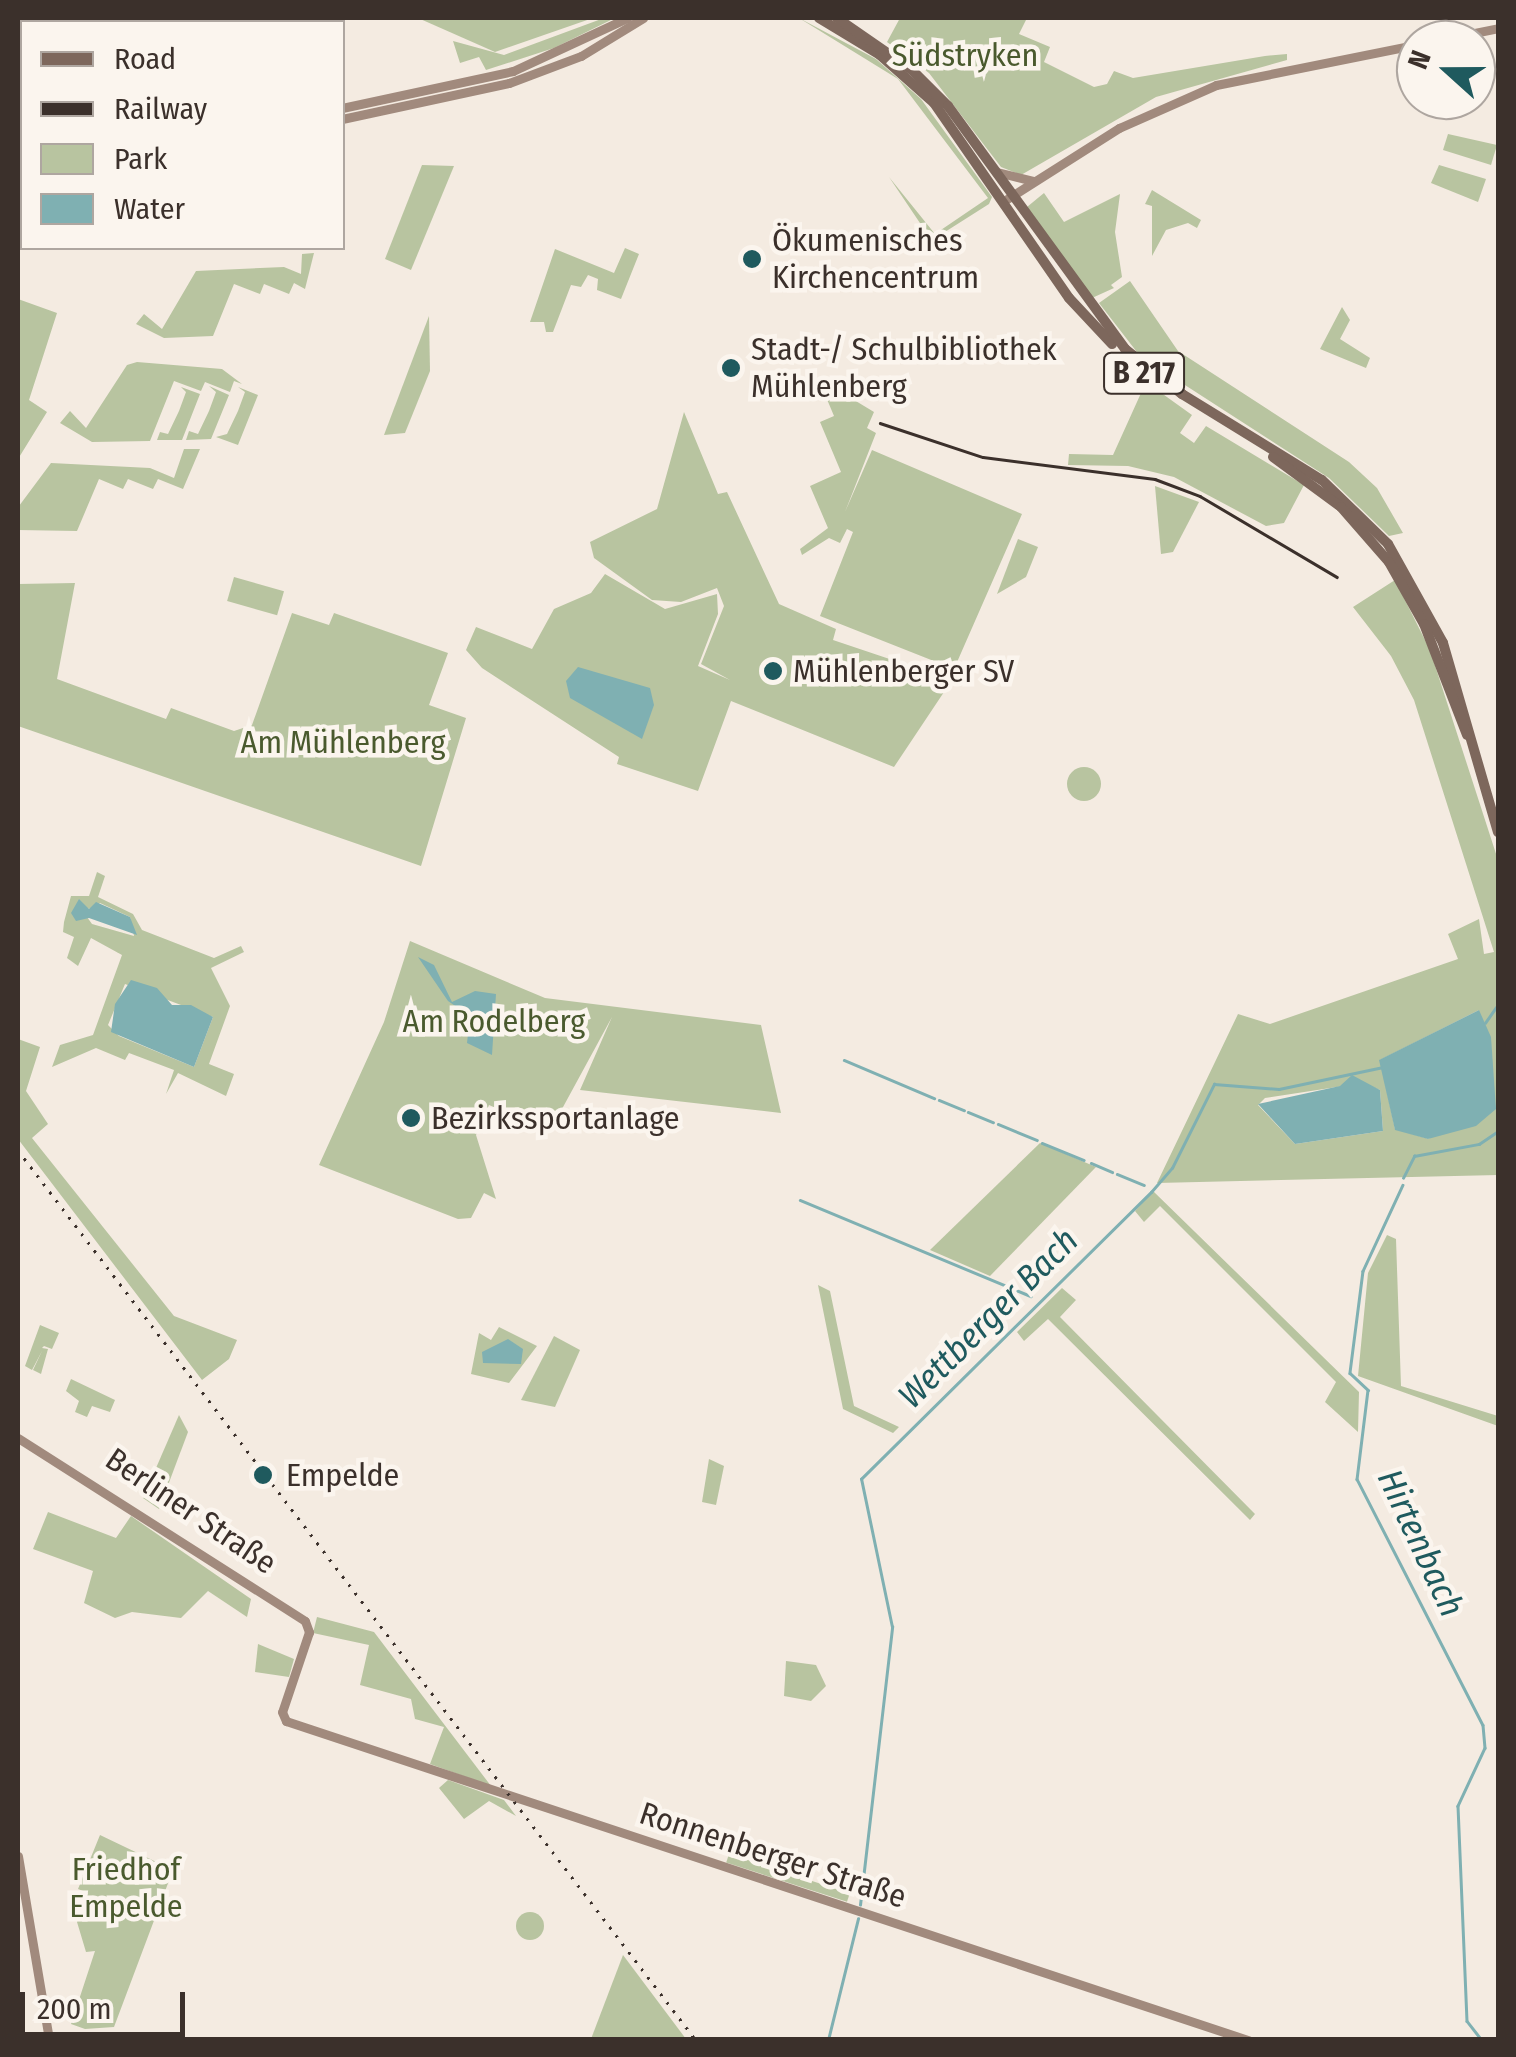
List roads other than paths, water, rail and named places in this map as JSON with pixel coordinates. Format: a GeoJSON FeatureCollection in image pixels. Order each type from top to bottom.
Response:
{"type":"FeatureCollection","features":[{"type":"Feature","properties":{"kind":"highway"},"geometry":{"type":"LineString","coordinates":[[18,206],[20,190]]}},
{"type":"Feature","properties":{"kind":"main road","name":"B 217"},"geometry":{"type":"LineString","coordinates":[[819,18],[925,93],[1092,311],[1136,359],[1322,480],[1388,544],[1443,642],[1498,832]]}},
{"type":"Feature","properties":{"kind":"main road","name":"B 217"},"geometry":{"type":"LineString","coordinates":[[837,18],[930,88],[995,172],[1010,200]]}},
{"type":"Feature","properties":{"kind":"street"},"geometry":{"type":"LineString","coordinates":[[345,107],[518,70],[627,18]]}},
{"type":"Feature","properties":{"kind":"street"},"geometry":{"type":"LineString","coordinates":[[345,118],[509,83],[581,56],[643,18]]}},
{"type":"Feature","properties":{"kind":"street"},"geometry":{"type":"LineString","coordinates":[[1010,200],[1126,126],[1216,85],[1498,28]]}},
{"type":"Feature","properties":{"kind":"street"},"geometry":{"type":"LineString","coordinates":[[1010,200],[1126,126]]}},
{"type":"Feature","properties":{"kind":"street"},"geometry":{"type":"LineString","coordinates":[[995,172],[1016,182],[1036,180]]}},
{"type":"Feature","properties":{"kind":"street","name":"Berliner Straße"},"geometry":{"type":"LineString","coordinates":[[18,1435],[128,1497],[276,1602],[309,1630],[282,1718]]}},
{"type":"Feature","properties":{"kind":"street","name":"Ronnenberger Straße"},"geometry":{"type":"LineString","coordinates":[[282,1718],[1248,2040]]}},
{"type":"Feature","properties":{"kind":"street"},"geometry":{"type":"LineString","coordinates":[[18,1856],[49,2040]]}},
{"type":"Feature","properties":{"kind":"water"},"geometry":{"type":"Polygon","coordinates":[[[578,667],[650,688],[654,705],[642,739],[570,698],[566,681],[578,667]]]}},
{"type":"Feature","properties":{"kind":"water"},"geometry":{"type":"Polygon","coordinates":[[[79,899],[89,909],[96,902],[130,917],[137,935],[89,918],[76,921],[71,913],[79,899]]]}},
{"type":"Feature","properties":{"kind":"water"},"geometry":{"type":"Polygon","coordinates":[[[418,957],[434,965],[452,1002],[475,991],[496,994],[492,1055],[467,1043],[470,1016],[448,1001],[418,957]]]}},
{"type":"Feature","properties":{"kind":"water"},"geometry":{"type":"Polygon","coordinates":[[[131,980],[157,988],[172,1005],[191,1005],[213,1017],[194,1067],[111,1032],[115,1004],[131,980]]]}},
{"type":"Feature","properties":{"kind":"water"},"geometry":{"type":"Polygon","coordinates":[[[1479,1010],[1491,1037],[1496,1109],[1476,1126],[1428,1139],[1395,1130],[1379,1060],[1479,1010]]]}},
{"type":"Feature","properties":{"kind":"water"},"geometry":{"type":"Polygon","coordinates":[[[1352,1075],[1380,1090],[1383,1131],[1295,1144],[1258,1104],[1340,1086],[1352,1075]]]}},
{"type":"Feature","properties":{"kind":"water"},"geometry":{"type":"Polygon","coordinates":[[[508,1339],[523,1349],[521,1364],[483,1363],[482,1352],[508,1339]]]}},
{"type":"Feature","properties":{"kind":"waterway","name":"Wettberger Bach"},"geometry":{"type":"LineString","coordinates":[[1498,999],[1498,1023]]}},
{"type":"Feature","properties":{"kind":"waterway","name":"Wettberger Bach"},"geometry":{"type":"LineString","coordinates":[[1485,1023],[1496,1007]]}},
{"type":"Feature","properties":{"kind":"waterway"},"geometry":{"type":"LineString","coordinates":[[844,1060],[934,1098]]}},
{"type":"Feature","properties":{"kind":"waterway","name":"Wettberger Bach"},"geometry":{"type":"LineString","coordinates":[[860,1905],[892,1627],[861,1479],[1151,1192],[1172,1168],[1214,1084],[1279,1089],[1383,1067]]}},
{"type":"Feature","properties":{"kind":"waterway"},"geometry":{"type":"LineString","coordinates":[[939,1100],[964,1110]]}},
{"type":"Feature","properties":{"kind":"waterway"},"geometry":{"type":"LineString","coordinates":[[968,1112],[993,1122]]}},
{"type":"Feature","properties":{"kind":"waterway"},"geometry":{"type":"LineString","coordinates":[[998,1124],[1037,1140]]}},
{"type":"Feature","properties":{"kind":"waterway","name":"Hirtenbach"},"geometry":{"type":"LineString","coordinates":[[1403,1178],[1414,1156],[1479,1144],[1498,1131]]}},
{"type":"Feature","properties":{"kind":"waterway"},"geometry":{"type":"LineString","coordinates":[[1042,1143],[1084,1160]]}},
{"type":"Feature","properties":{"kind":"waterway"},"geometry":{"type":"LineString","coordinates":[[1091,1163],[1112,1172]]}},
{"type":"Feature","properties":{"kind":"waterway"},"geometry":{"type":"LineString","coordinates":[[1117,1174],[1144,1185]]}},
{"type":"Feature","properties":{"kind":"waterway","name":"Hirtenbach"},"geometry":{"type":"LineString","coordinates":[[1403,1185],[1363,1271],[1350,1373],[1368,1390],[1357,1479],[1483,1725],[1485,1748],[1458,1806],[1467,2021],[1482,2040]]}},
{"type":"Feature","properties":{"kind":"waterway"},"geometry":{"type":"LineString","coordinates":[[800,1200],[1031,1296]]}},
{"type":"Feature","properties":{"kind":"waterway","name":"Wettberger Bach"},"geometry":{"type":"LineString","coordinates":[[828,2040],[858,1919]]}},
{"type":"Feature","properties":{"kind":"tram line"},"geometry":{"type":"LineString","coordinates":[[880,423],[983,457],[1155,479],[1200,496],[1337,577]]}},
{"type":"Feature","properties":{"kind":"railway"},"geometry":{"type":"LineString","coordinates":[[18,1150],[696,2040]]}},
{"type":"Feature","properties":{"kind":"place","name":"Ökumenisches Kirchencentrum"},"geometry":{"type":"Point","coordinates":[752,259]}},
{"type":"Feature","properties":{"kind":"place","name":"Stadt-/ Schulbibliothek Mühlenberg"},"geometry":{"type":"Point","coordinates":[731,368]}},
{"type":"Feature","properties":{"kind":"place","name":"Mühlenberger SV"},"geometry":{"type":"Point","coordinates":[773,671]}},
{"type":"Feature","properties":{"kind":"place","name":"Bezirkssportanlage"},"geometry":{"type":"Point","coordinates":[411,1118]}},
{"type":"Feature","properties":{"kind":"place","name":"Empelde"},"geometry":{"type":"Point","coordinates":[263,1475]}},
{"type":"Feature","properties":{"kind":"park label","name":"Südstryken"},"geometry":{"type":"Point","coordinates":[965,55]}},
{"type":"Feature","properties":{"kind":"park label","name":"Am Mühlenberg"},"geometry":{"type":"Point","coordinates":[343,742]}},
{"type":"Feature","properties":{"kind":"park label","name":"Am Rodelberg"},"geometry":{"type":"Point","coordinates":[494,1021]}},
{"type":"Feature","properties":{"kind":"park label","name":"Friedhof Empelde"},"geometry":{"type":"Point","coordinates":[126,1888]}}]}
